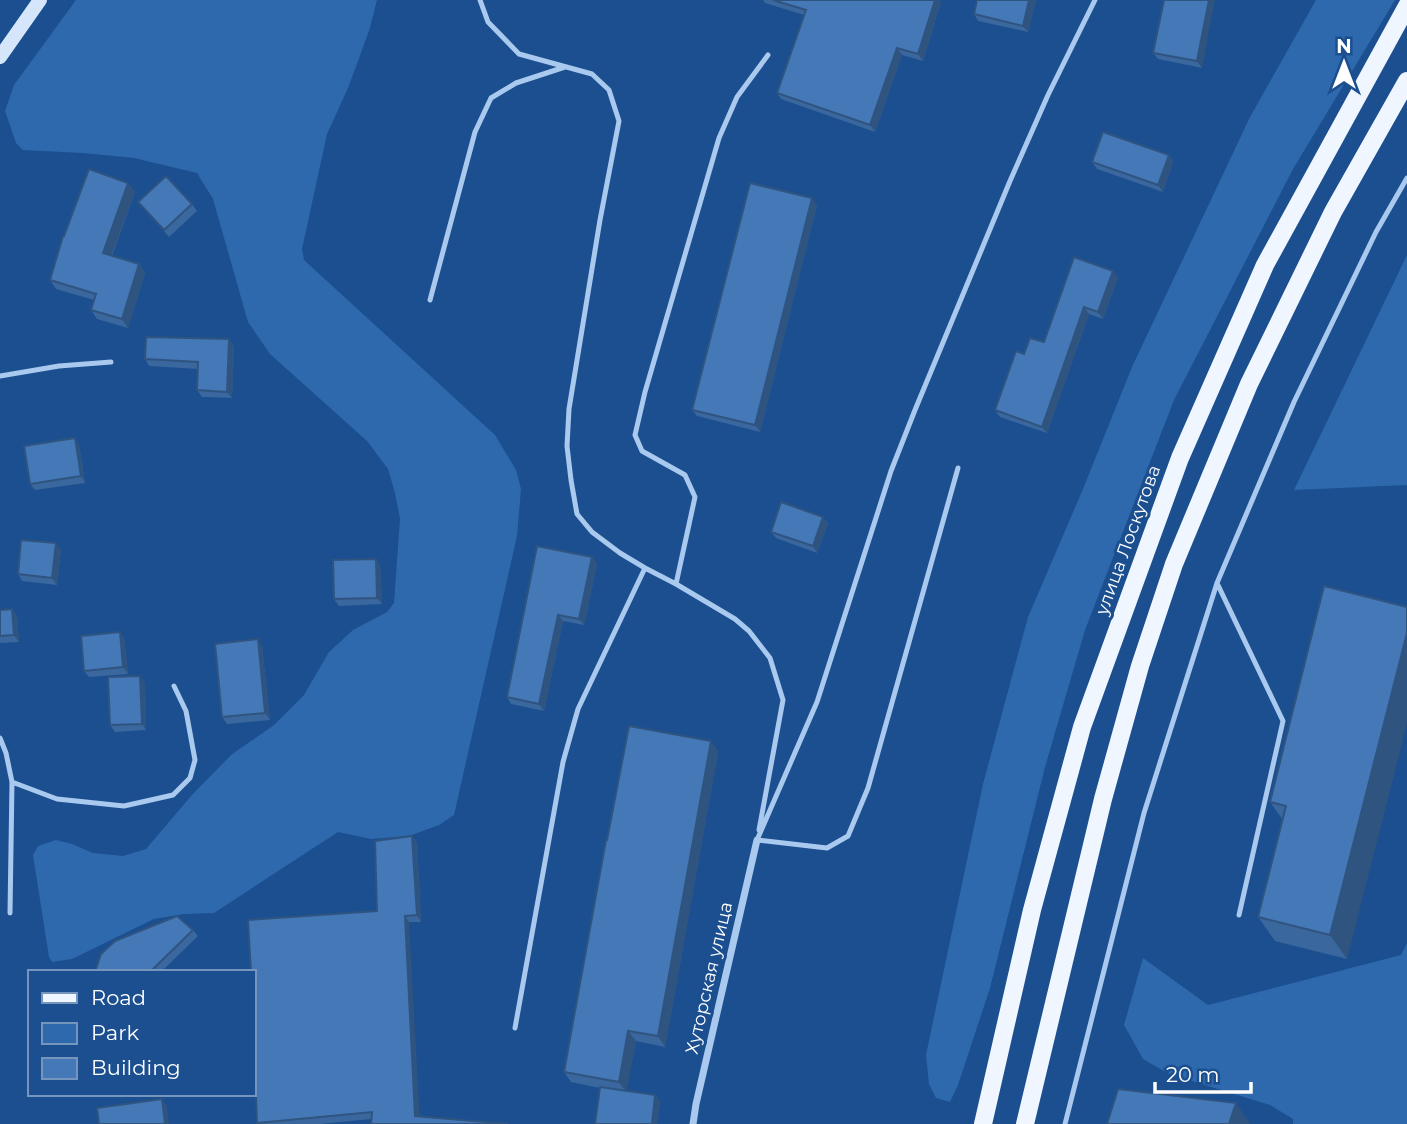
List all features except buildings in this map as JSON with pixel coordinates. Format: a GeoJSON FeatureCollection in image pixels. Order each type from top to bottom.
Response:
{"type":"FeatureCollection","features":[{"type":"Feature","properties":{"kind":"main road","name":"улица Лоскутова"},"geometry":{"type":"LineString","coordinates":[[983,1124],[1032,910],[1083,727],[1180,458],[1265,265],[1407,6]]}},
{"type":"Feature","properties":{"kind":"main road"},"geometry":{"type":"LineString","coordinates":[[1025,1124],[1103,799],[1140,666],[1174,564],[1249,384],[1333,212],[1407,81]]}},
{"type":"Feature","properties":{"kind":"street"},"geometry":{"type":"LineString","coordinates":[[0,57],[40,0]]}},
{"type":"Feature","properties":{"kind":"street","name":"Хуторская улица"},"geometry":{"type":"LineString","coordinates":[[693,1124],[757,840]]}},
{"type":"Feature","properties":{"kind":"lane"},"geometry":{"type":"LineString","coordinates":[[480,0],[488,22],[519,54],[592,74],[609,90],[619,121],[569,410],[567,446],[577,514],[592,532],[620,553],[735,619],[749,631],[770,658],[783,700],[757,840]]}},
{"type":"Feature","properties":{"kind":"lane"},"geometry":{"type":"LineString","coordinates":[[757,840],[817,702],[891,471],[915,410],[1010,181],[1048,95],[1095,0]]}},
{"type":"Feature","properties":{"kind":"lane"},"geometry":{"type":"LineString","coordinates":[[676,584],[695,497],[685,475],[642,452],[635,435],[719,138],[737,97],[768,55]]}},
{"type":"Feature","properties":{"kind":"lane"},"geometry":{"type":"LineString","coordinates":[[430,300],[475,132],[491,98],[516,83],[565,67]]}},
{"type":"Feature","properties":{"kind":"lane"},"geometry":{"type":"LineString","coordinates":[[1065,1124],[1144,813],[1217,583],[1294,402],[1376,232],[1407,178]]}},
{"type":"Feature","properties":{"kind":"lane"},"geometry":{"type":"LineString","coordinates":[[0,376],[59,366],[111,362]]}},
{"type":"Feature","properties":{"kind":"lane"},"geometry":{"type":"LineString","coordinates":[[757,840],[827,848],[848,835],[868,788],[958,468]]}},
{"type":"Feature","properties":{"kind":"lane"},"geometry":{"type":"LineString","coordinates":[[514,1028],[563,762],[578,709],[645,568]]}},
{"type":"Feature","properties":{"kind":"lane"},"geometry":{"type":"LineString","coordinates":[[1217,583],[1283,721],[1240,915]]}},
{"type":"Feature","properties":{"kind":"lane"},"geometry":{"type":"LineString","coordinates":[[12,782],[57,799],[124,806],[173,794],[190,778],[195,760],[186,711],[174,686]]}},
{"type":"Feature","properties":{"kind":"lane"},"geometry":{"type":"LineString","coordinates":[[0,738],[12,782],[10,913]]}},
{"type":"Feature","properties":{"kind":"green space"},"geometry":{"type":"Polygon","coordinates":[[[76,0],[377,0],[369,31],[348,88],[327,134],[302,249],[304,260],[495,435],[516,470],[521,489],[517,536],[454,815],[439,825],[409,836],[371,839],[338,832],[214,913],[154,919],[72,959],[52,962],[33,855],[38,846],[56,840],[93,853],[123,856],[146,849],[191,796],[231,755],[274,725],[304,695],[329,652],[353,630],[387,612],[394,603],[400,519],[388,469],[367,441],[270,354],[248,322],[213,199],[197,173],[134,158],[23,150],[16,143],[5,111],[14,85],[76,0]]]}},
{"type":"Feature","properties":{"kind":"green space"},"geometry":{"type":"Polygon","coordinates":[[[1316,0],[1395,0],[1293,169],[1174,400],[1085,630],[1045,767],[990,988],[958,1085],[950,1102],[936,1098],[929,1084],[926,1055],[983,784],[1028,617],[1132,367],[1250,117],[1316,0]]]}},
{"type":"Feature","properties":{"kind":"green space"},"geometry":{"type":"Polygon","coordinates":[[[1407,255],[1407,485],[1294,490],[1407,255]]]}},
{"type":"Feature","properties":{"kind":"green space"},"geometry":{"type":"Polygon","coordinates":[[[1407,943],[1407,1124],[1293,1124],[1293,1119],[1270,1105],[1169,1074],[1143,1059],[1124,1025],[1143,958],[1208,1005],[1401,955],[1407,943]]]}}]}
